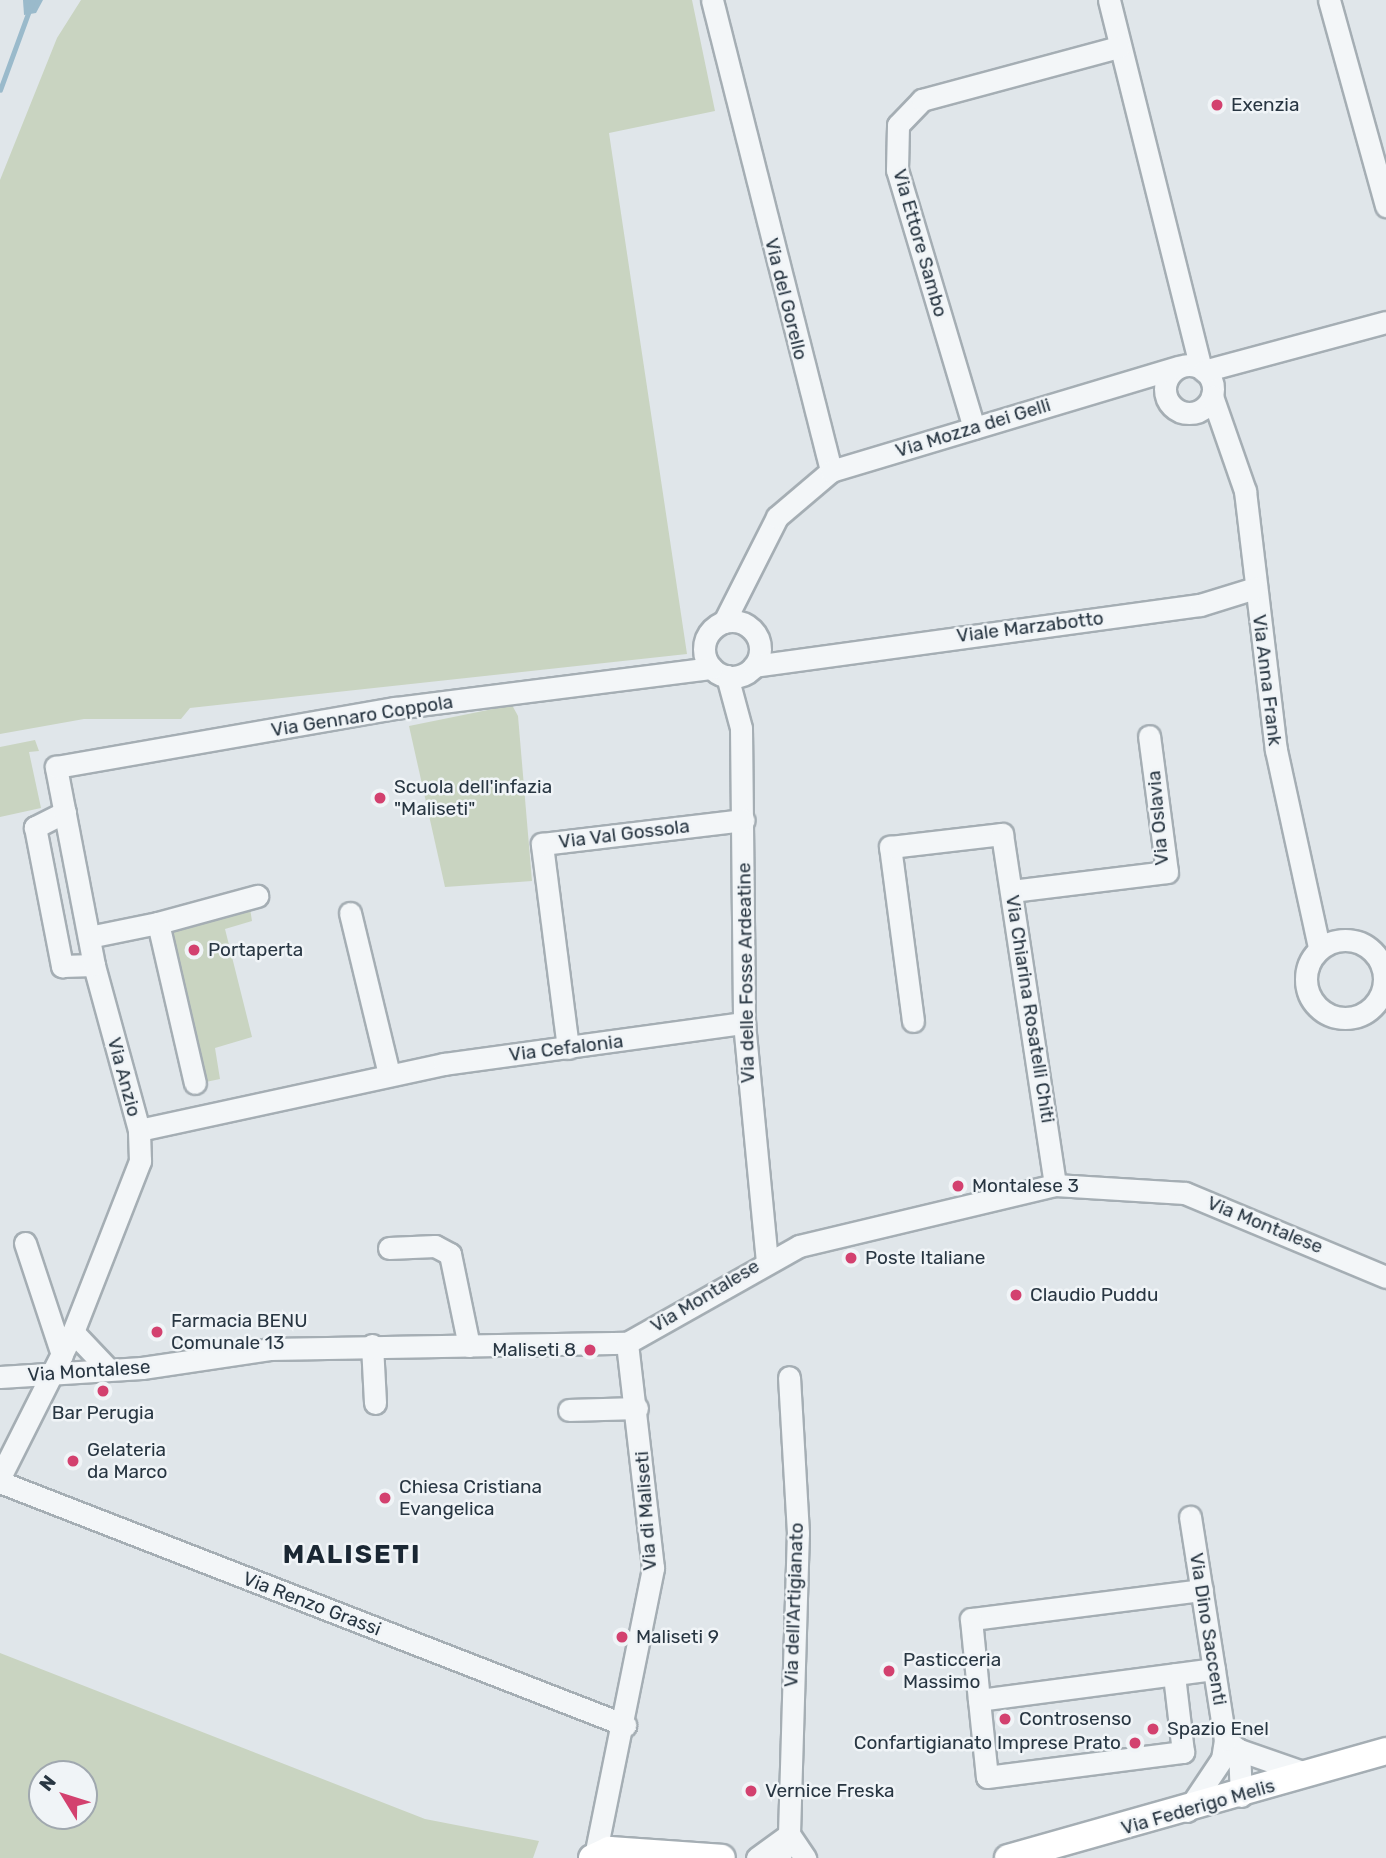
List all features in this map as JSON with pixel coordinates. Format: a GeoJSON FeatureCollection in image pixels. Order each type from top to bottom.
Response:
{"type":"FeatureCollection","features":[{"type":"Feature","properties":{"kind":"main road","name":"Via Federigo Melis"},"geometry":{"type":"LineString","coordinates":[[1008,1858],[1241,1796],[1386,1751]]}},
{"type":"Feature","properties":{"kind":"main road"},"geometry":{"type":"LineString","coordinates":[[599,1853],[722,1858]]}},
{"type":"Feature","properties":{"kind":"street","name":"Via del Gorello"},"geometry":{"type":"LineString","coordinates":[[712,0],[831,471]]}},
{"type":"Feature","properties":{"kind":"street"},"geometry":{"type":"LineString","coordinates":[[1109,0],[1202,371],[1203,409],[1187,414]]}},
{"type":"Feature","properties":{"kind":"street"},"geometry":{"type":"LineString","coordinates":[[1329,0],[1386,206]]}},
{"type":"Feature","properties":{"kind":"street","name":"Via Ettore Sambo"},"geometry":{"type":"LineString","coordinates":[[974,428],[897,170],[898,125],[922,100],[1119,47]]}},
{"type":"Feature","properties":{"kind":"street","name":"Via Mozza dei Gelli"},"geometry":{"type":"LineString","coordinates":[[831,471],[1115,385],[1202,371],[1386,322]]}},
{"type":"Feature","properties":{"kind":"street"},"geometry":{"type":"LineString","coordinates":[[1115,385],[1167,402],[1167,378],[1202,371]]}},
{"type":"Feature","properties":{"kind":"street","name":"Via Anna Frank"},"geometry":{"type":"LineString","coordinates":[[1202,371],[1245,491],[1255,589],[1289,826],[1313,908],[1319,948]]}},
{"type":"Feature","properties":{"kind":"street","name":"Via Anna Frank"},"geometry":{"type":"LineString","coordinates":[[1167,402],[1187,414],[1229,451]]}},
{"type":"Feature","properties":{"kind":"street"},"geometry":{"type":"LineString","coordinates":[[749,568],[751,629],[759,652],[751,668],[714,665],[707,636],[724,622],[749,568],[777,517],[831,471]]}},
{"type":"Feature","properties":{"kind":"street","name":"Viale Marzabotto"},"geometry":{"type":"LineString","coordinates":[[751,668],[802,657],[1200,605],[1255,589]]}},
{"type":"Feature","properties":{"kind":"street"},"geometry":{"type":"LineString","coordinates":[[724,622],[751,629],[802,657]]}},
{"type":"Feature","properties":{"kind":"street","name":"Via Gennaro Coppola"},"geometry":{"type":"LineString","coordinates":[[56,767],[395,708],[670,674],[714,665]]}},
{"type":"Feature","properties":{"kind":"street","name":"Via delle Fosse Ardeatine"},"geometry":{"type":"LineString","coordinates":[[714,665],[741,728]]}},
{"type":"Feature","properties":{"kind":"street","name":"Via delle Fosse Ardeatine"},"geometry":{"type":"LineString","coordinates":[[751,668],[741,728],[744,1023],[766,1260]]}},
{"type":"Feature","properties":{"kind":"street","name":"Via Oslavia"},"geometry":{"type":"LineString","coordinates":[[1012,891],[1167,872],[1149,736]]}},
{"type":"Feature","properties":{"kind":"street","name":"Via Anzio"},"geometry":{"type":"LineString","coordinates":[[0,1476],[74,1332],[137,1174],[139,1130],[94,965],[56,767]]}},
{"type":"Feature","properties":{"kind":"street"},"geometry":{"type":"LineString","coordinates":[[65,812],[35,827],[62,966],[94,965]]}},
{"type":"Feature","properties":{"kind":"street","name":"Via Val Gossola"},"geometry":{"type":"LineString","coordinates":[[568,1048],[542,844],[744,820]]}},
{"type":"Feature","properties":{"kind":"street","name":"Via Chiarina Rosatelli Chiti"},"geometry":{"type":"LineString","coordinates":[[913,1021],[890,847],[1002,834],[1055,1185]]}},
{"type":"Feature","properties":{"kind":"street"},"geometry":{"type":"LineString","coordinates":[[89,937],[158,923],[257,895]]}},
{"type":"Feature","properties":{"kind":"street"},"geometry":{"type":"LineString","coordinates":[[1313,908],[1343,939],[1382,956],[1385,981],[1363,1013],[1326,1014],[1305,983],[1319,948],[1343,939]]}},
{"type":"Feature","properties":{"kind":"street"},"geometry":{"type":"LineString","coordinates":[[350,913],[389,1074]]}},
{"type":"Feature","properties":{"kind":"street"},"geometry":{"type":"LineString","coordinates":[[158,923],[195,1083]]}},
{"type":"Feature","properties":{"kind":"street","name":"Via Cefalonia"},"geometry":{"type":"LineString","coordinates":[[139,1130],[389,1074],[744,1023]]}},
{"type":"Feature","properties":{"kind":"street","name":"Via Montalese"},"geometry":{"type":"LineString","coordinates":[[0,1377],[52,1376],[270,1349],[372,1345],[626,1343],[766,1260],[831,1235],[1055,1185],[1185,1193],[1386,1277]]}},
{"type":"Feature","properties":{"kind":"street"},"geometry":{"type":"LineString","coordinates":[[25,1243],[62,1355]]}},
{"type":"Feature","properties":{"kind":"street"},"geometry":{"type":"LineString","coordinates":[[389,1248],[435,1246],[450,1254],[469,1346]]}},
{"type":"Feature","properties":{"kind":"street"},"geometry":{"type":"LineString","coordinates":[[74,1332],[109,1370]]}},
{"type":"Feature","properties":{"kind":"street","name":"Via di Maliseti"},"geometry":{"type":"LineString","coordinates":[[599,1853],[653,1568],[637,1408],[626,1343]]}},
{"type":"Feature","properties":{"kind":"street"},"geometry":{"type":"LineString","coordinates":[[372,1345],[375,1403]]}},
{"type":"Feature","properties":{"kind":"street","name":"Via dell'Artigianato"},"geometry":{"type":"LineString","coordinates":[[779,1858],[789,1835],[798,1534],[789,1377]]}},
{"type":"Feature","properties":{"kind":"street"},"geometry":{"type":"LineString","coordinates":[[569,1410],[637,1408]]}},
{"type":"Feature","properties":{"kind":"street","name":"Via Renzo Grassi"},"geometry":{"type":"LineString","coordinates":[[0,1482],[625,1725]]}},
{"type":"Feature","properties":{"kind":"street","name":"Via Dino Saccenti"},"geometry":{"type":"LineString","coordinates":[[1191,1517],[1214,1669],[1229,1750],[1241,1796]]}},
{"type":"Feature","properties":{"kind":"street"},"geometry":{"type":"LineString","coordinates":[[1174,1675],[1184,1752],[988,1777],[971,1619],[1202,1590]]}},
{"type":"Feature","properties":{"kind":"street"},"geometry":{"type":"LineString","coordinates":[[979,1700],[1214,1669]]}},
{"type":"Feature","properties":{"kind":"street"},"geometry":{"type":"LineString","coordinates":[[1187,1811],[1229,1750],[1311,1774]]}},
{"type":"Feature","properties":{"kind":"street"},"geometry":{"type":"LineString","coordinates":[[757,1858],[789,1835],[805,1858]]}},
{"type":"Feature","properties":{"kind":"green space"},"geometry":{"type":"Polygon","coordinates":[[[81,0],[692,0],[715,111],[609,133],[687,654],[190,708],[181,719],[84,719],[0,734],[0,180],[57,38],[81,0]]]}},
{"type":"Feature","properties":{"kind":"green space"},"geometry":{"type":"Polygon","coordinates":[[[512,705],[518,716],[532,881],[445,887],[409,726],[512,705]]]}},
{"type":"Feature","properties":{"kind":"green space"},"geometry":{"type":"Polygon","coordinates":[[[35,740],[39,751],[29,752],[41,808],[0,817],[0,747],[35,740]]]}},
{"type":"Feature","properties":{"kind":"green space"},"geometry":{"type":"Polygon","coordinates":[[[249,902],[252,921],[225,929],[252,1037],[215,1048],[220,1079],[201,1083],[164,927],[249,902]]]}},
{"type":"Feature","properties":{"kind":"green space"},"geometry":{"type":"Polygon","coordinates":[[[0,1653],[425,1819],[539,1841],[533,1858],[0,1858],[0,1653]]]}},
{"type":"Feature","properties":{"kind":"water"},"geometry":{"type":"Polygon","coordinates":[[[23,0],[43,0],[36,13],[24,15],[23,0]]]}},
{"type":"Feature","properties":{"kind":"waterway"},"geometry":{"type":"LineString","coordinates":[[0,90],[33,0]]}},
{"type":"Feature","properties":{"kind":"place","name":"Exenzia"},"geometry":{"type":"Point","coordinates":[1217,105]}},
{"type":"Feature","properties":{"kind":"place","name":"Scuola dell'infazia \"Maliseti\""},"geometry":{"type":"Point","coordinates":[380,798]}},
{"type":"Feature","properties":{"kind":"place","name":"Portaperta"},"geometry":{"type":"Point","coordinates":[194,950]}},
{"type":"Feature","properties":{"kind":"place","name":"Montalese 3"},"geometry":{"type":"Point","coordinates":[958,1186]}},
{"type":"Feature","properties":{"kind":"place","name":"Poste Italiane"},"geometry":{"type":"Point","coordinates":[851,1258]}},
{"type":"Feature","properties":{"kind":"place","name":"Claudio Puddu"},"geometry":{"type":"Point","coordinates":[1016,1295]}},
{"type":"Feature","properties":{"kind":"place","name":"Farmacia BENU Comunale 13"},"geometry":{"type":"Point","coordinates":[157,1332]}},
{"type":"Feature","properties":{"kind":"place","name":"Maliseti 8"},"geometry":{"type":"Point","coordinates":[590,1350]}},
{"type":"Feature","properties":{"kind":"place","name":"Bar Perugia"},"geometry":{"type":"Point","coordinates":[103,1391]}},
{"type":"Feature","properties":{"kind":"place","name":"Gelateria da Marco"},"geometry":{"type":"Point","coordinates":[73,1461]}},
{"type":"Feature","properties":{"kind":"place","name":"Chiesa Cristiana Evangelica"},"geometry":{"type":"Point","coordinates":[385,1498]}},
{"type":"Feature","properties":{"kind":"place","name":"Maliseti 9"},"geometry":{"type":"Point","coordinates":[622,1637]}},
{"type":"Feature","properties":{"kind":"place","name":"Pasticceria Massimo"},"geometry":{"type":"Point","coordinates":[889,1671]}},
{"type":"Feature","properties":{"kind":"place","name":"Controsenso"},"geometry":{"type":"Point","coordinates":[1005,1719]}},
{"type":"Feature","properties":{"kind":"place","name":"Spazio Enel"},"geometry":{"type":"Point","coordinates":[1153,1729]}},
{"type":"Feature","properties":{"kind":"place","name":"Confartigianato Imprese Prato"},"geometry":{"type":"Point","coordinates":[1135,1743]}},
{"type":"Feature","properties":{"kind":"place","name":"Vernice Freska"},"geometry":{"type":"Point","coordinates":[751,1791]}},
{"type":"Feature","properties":{"kind":"district","name":"MALISETI"},"geometry":{"type":"Point","coordinates":[352,1555]}}]}
